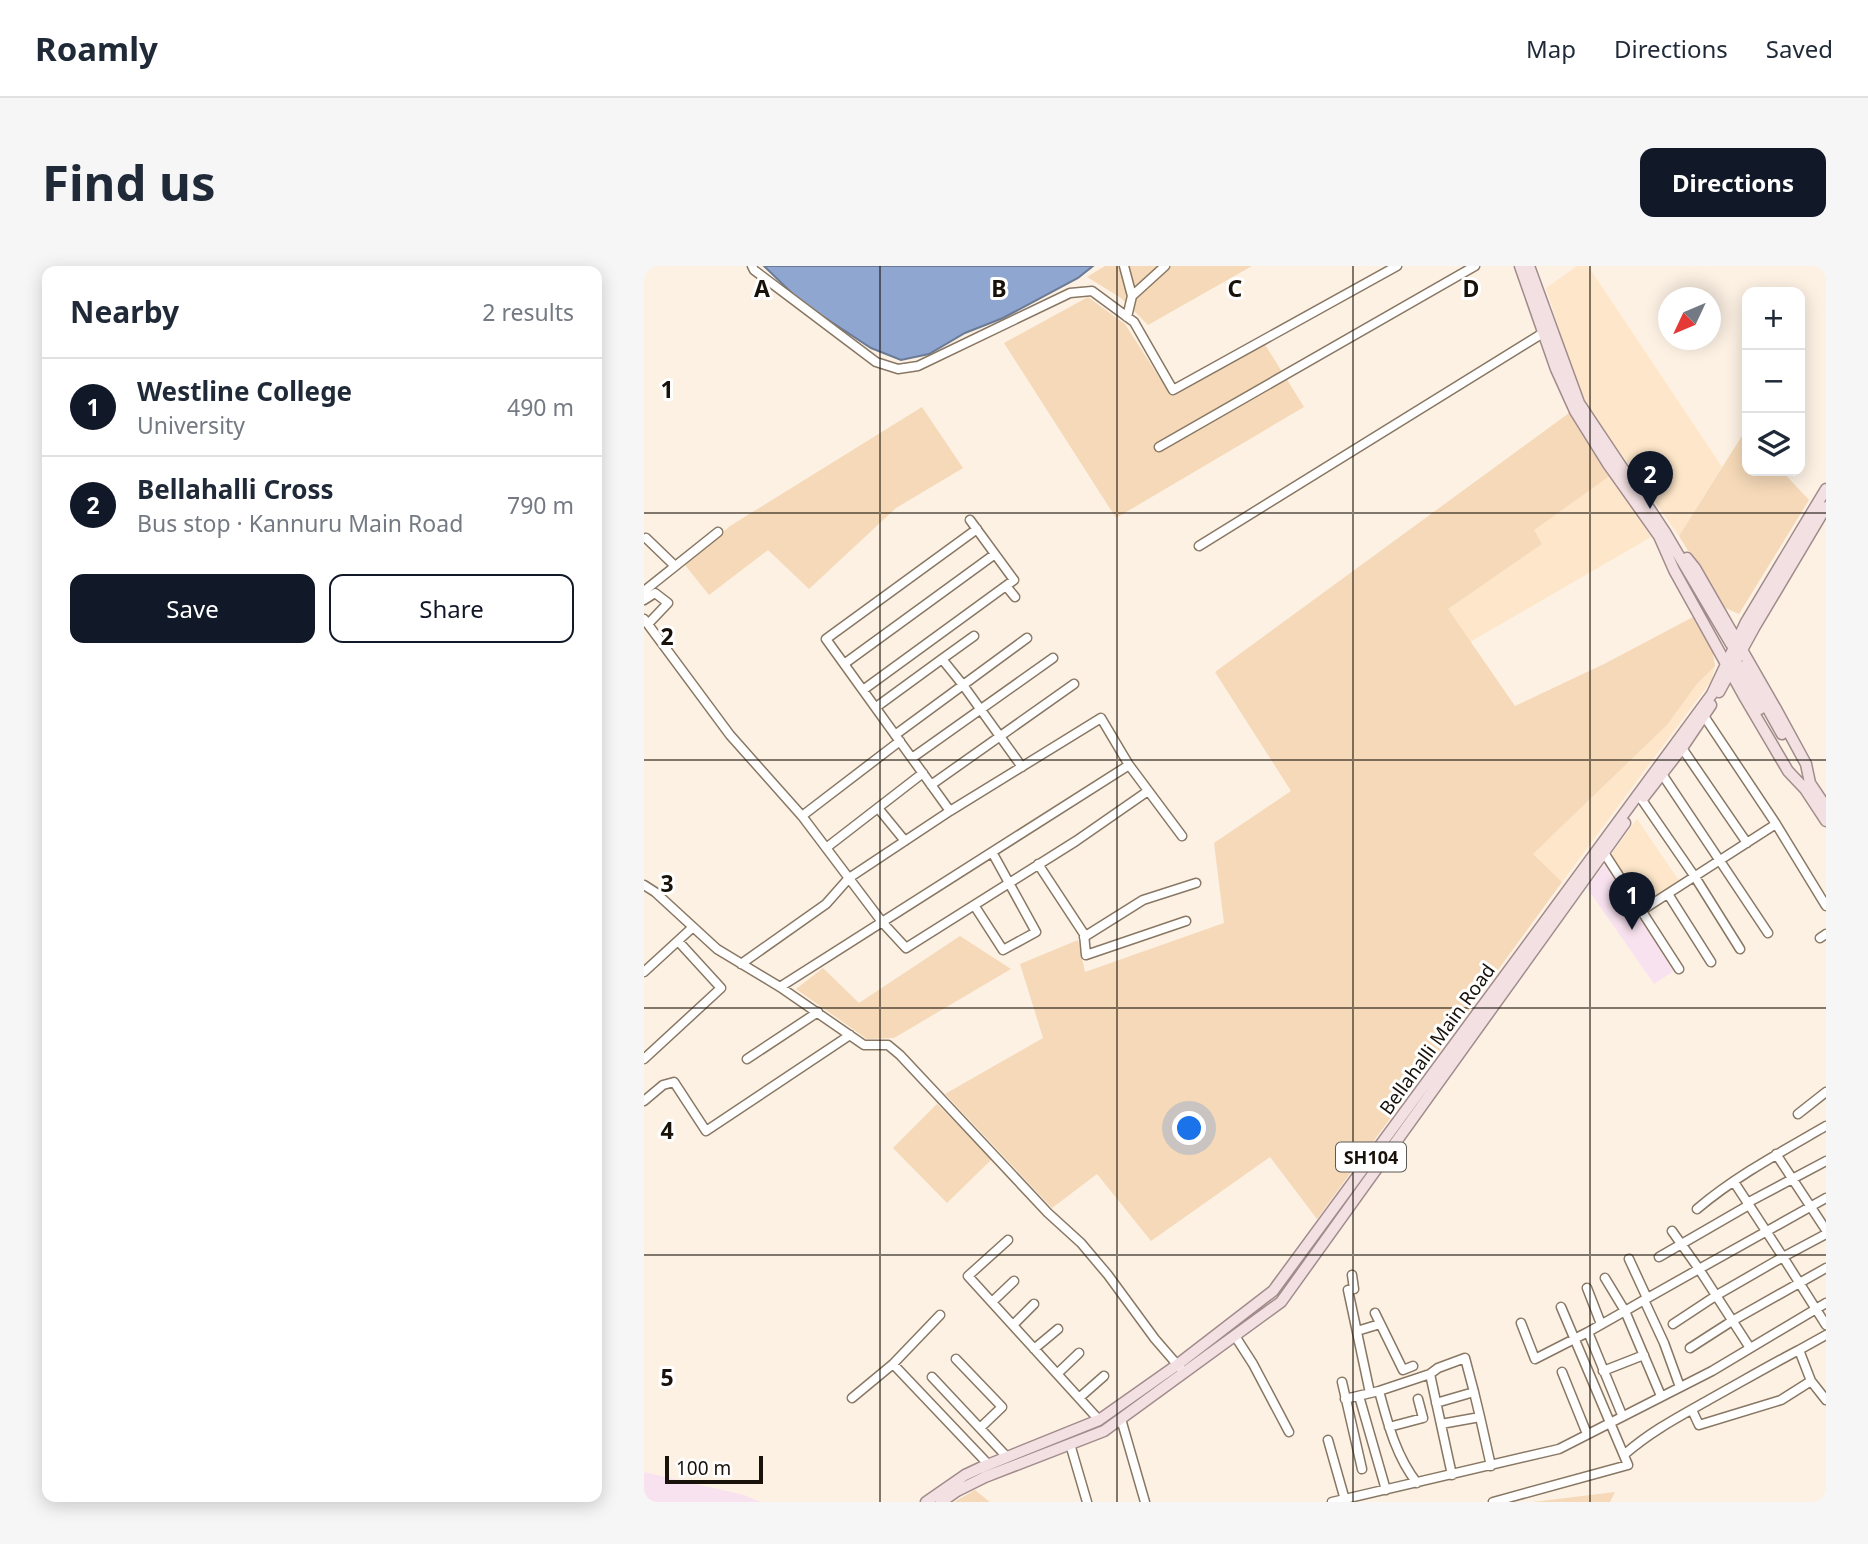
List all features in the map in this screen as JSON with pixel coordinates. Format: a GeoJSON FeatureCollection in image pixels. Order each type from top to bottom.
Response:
{"type":"FeatureCollection","features":[{"type":"Feature","properties":{"kind":"main road"},"geometry":{"type":"LineString","coordinates":[[1520,266],[1575,411],[1608,464],[1688,570],[1730,646],[1738,666],[1826,821]]}},
{"type":"Feature","properties":{"kind":"main road"},"geometry":{"type":"LineString","coordinates":[[1529,266],[1579,403],[1730,646],[1738,666],[1745,698]]}},
{"type":"Feature","properties":{"kind":"main road","name":"SH104"},"geometry":{"type":"LineString","coordinates":[[1750,625],[1826,489]]}},
{"type":"Feature","properties":{"kind":"main road","name":"SH104"},"geometry":{"type":"LineString","coordinates":[[1738,666],[1730,646],[1750,625],[1826,508]]}},
{"type":"Feature","properties":{"kind":"main road"},"geometry":{"type":"LineString","coordinates":[[1662,534],[1695,568],[1725,620],[1730,646],[1719,667],[1715,686]]}},
{"type":"Feature","properties":{"kind":"main road"},"geometry":{"type":"LineString","coordinates":[[1725,620],[1750,625],[1751,641],[1738,666]]}},
{"type":"Feature","properties":{"kind":"main road"},"geometry":{"type":"LineString","coordinates":[[1738,666],[1805,764],[1808,786]]}},
{"type":"Feature","properties":{"kind":"main road","name":"Bellahalli Main Road"},"geometry":{"type":"LineString","coordinates":[[941,1502],[985,1477],[1104,1431],[1281,1302],[1715,686],[1738,666]]}},
{"type":"Feature","properties":{"kind":"main road","name":"Bellahalli Main Road"},"geometry":{"type":"LineString","coordinates":[[926,1502],[965,1475],[988,1464],[1099,1420],[1273,1292],[1602,850],[1682,748],[1738,666]]}},
{"type":"Feature","properties":{"kind":"main road"},"geometry":{"type":"LineString","coordinates":[[1716,698],[1724,690],[1731,688],[1741,692],[1788,771],[1808,786],[1826,807]]}},
{"type":"Feature","properties":{"kind":"street"},"geometry":{"type":"LineString","coordinates":[[752,266],[876,362],[898,369],[918,366],[1070,293],[1092,291],[1134,322],[1173,390],[1397,266]]}},
{"type":"Feature","properties":{"kind":"street"},"geometry":{"type":"LineString","coordinates":[[1124,266],[1132,296],[1127,317]]}},
{"type":"Feature","properties":{"kind":"street"},"geometry":{"type":"LineString","coordinates":[[1132,296],[1165,266]]}},
{"type":"Feature","properties":{"kind":"street"},"geometry":{"type":"LineString","coordinates":[[1159,447],[1475,266]]}},
{"type":"Feature","properties":{"kind":"street"},"geometry":{"type":"LineString","coordinates":[[1199,546],[1544,333]]}},
{"type":"Feature","properties":{"kind":"street"},"geometry":{"type":"LineString","coordinates":[[863,690],[1014,580],[970,520]]}},
{"type":"Feature","properties":{"kind":"street"},"geometry":{"type":"LineString","coordinates":[[950,811],[826,639],[977,529]]}},
{"type":"Feature","properties":{"kind":"street"},"geometry":{"type":"LineString","coordinates":[[644,591],[718,532]]}},
{"type":"Feature","properties":{"kind":"street"},"geometry":{"type":"LineString","coordinates":[[646,538],[676,566]]}},
{"type":"Feature","properties":{"kind":"street"},"geometry":{"type":"LineString","coordinates":[[844,664],[995,554]]}},
{"type":"Feature","properties":{"kind":"street"},"geometry":{"type":"LineString","coordinates":[[1006,586],[1015,597]]}},
{"type":"Feature","properties":{"kind":"street"},"geometry":{"type":"LineString","coordinates":[[644,600],[654,593],[668,603],[646,621],[730,735],[802,816],[882,922],[905,948],[1148,791]]}},
{"type":"Feature","properties":{"kind":"street"},"geometry":{"type":"LineString","coordinates":[[879,705],[974,636]]}},
{"type":"Feature","properties":{"kind":"street"},"geometry":{"type":"LineString","coordinates":[[802,816],[963,685],[1027,638]]}},
{"type":"Feature","properties":{"kind":"street"},"geometry":{"type":"LineString","coordinates":[[912,758],[1053,658]]}},
{"type":"Feature","properties":{"kind":"street"},"geometry":{"type":"LineString","coordinates":[[942,659],[1022,767]]}},
{"type":"Feature","properties":{"kind":"street"},"geometry":{"type":"LineString","coordinates":[[931,785],[1073,684]]}},
{"type":"Feature","properties":{"kind":"street"},"geometry":{"type":"LineString","coordinates":[[1704,716],[1776,824],[1826,906]]}},
{"type":"Feature","properties":{"kind":"street"},"geometry":{"type":"LineString","coordinates":[[741,964],[826,904],[849,878],[950,811],[1101,718],[1129,765],[1182,836]]}},
{"type":"Feature","properties":{"kind":"street"},"geometry":{"type":"LineString","coordinates":[[1682,748],[1747,843]]}},
{"type":"Feature","properties":{"kind":"street"},"geometry":{"type":"LineString","coordinates":[[780,987],[1129,765]]}},
{"type":"Feature","properties":{"kind":"street"},"geometry":{"type":"LineString","coordinates":[[826,848],[923,773]]}},
{"type":"Feature","properties":{"kind":"street"},"geometry":{"type":"LineString","coordinates":[[1662,774],[1768,933]]}},
{"type":"Feature","properties":{"kind":"street"},"geometry":{"type":"LineString","coordinates":[[1642,800],[1740,949]]}},
{"type":"Feature","properties":{"kind":"street"},"geometry":{"type":"LineString","coordinates":[[878,808],[905,841]]}},
{"type":"Feature","properties":{"kind":"street"},"geometry":{"type":"LineString","coordinates":[[1641,911],[1776,824]]}},
{"type":"Feature","properties":{"kind":"street"},"geometry":{"type":"LineString","coordinates":[[1602,850],[1679,969]]}},
{"type":"Feature","properties":{"kind":"street"},"geometry":{"type":"LineString","coordinates":[[974,905],[1003,950],[1036,932],[992,852]]}},
{"type":"Feature","properties":{"kind":"street"},"geometry":{"type":"LineString","coordinates":[[1038,864],[1084,937],[1086,955],[1186,921]]}},
{"type":"Feature","properties":{"kind":"street"},"geometry":{"type":"LineString","coordinates":[[1084,937],[1143,900],[1196,883]]}},
{"type":"Feature","properties":{"kind":"street"},"geometry":{"type":"LineString","coordinates":[[644,885],[717,949],[780,987],[864,1045],[888,1045],[900,1055],[1048,1213],[1081,1243],[1185,1374]]}},
{"type":"Feature","properties":{"kind":"street"},"geometry":{"type":"LineString","coordinates":[[1668,894],[1711,962]]}},
{"type":"Feature","properties":{"kind":"street"},"geometry":{"type":"LineString","coordinates":[[644,972],[693,927]]}},
{"type":"Feature","properties":{"kind":"street"},"geometry":{"type":"LineString","coordinates":[[644,1059],[721,988],[678,941]]}},
{"type":"Feature","properties":{"kind":"street"},"geometry":{"type":"LineString","coordinates":[[747,1059],[818,1012]]}},
{"type":"Feature","properties":{"kind":"street"},"geometry":{"type":"LineString","coordinates":[[644,1101],[663,1086],[674,1082],[706,1130],[850,1035]]}},
{"type":"Feature","properties":{"kind":"street"},"geometry":{"type":"LineString","coordinates":[[1798,1114],[1826,1092]]}},
{"type":"Feature","properties":{"kind":"street"},"geometry":{"type":"LineString","coordinates":[[1697,1209],[1722,1188],[1826,1126]]}},
{"type":"Feature","properties":{"kind":"street"},"geometry":{"type":"LineString","coordinates":[[1673,1324],[1717,1295],[1826,1232],[1776,1154]]}},
{"type":"Feature","properties":{"kind":"street"},"geometry":{"type":"LineString","coordinates":[[1659,1257],[1826,1161]]}},
{"type":"Feature","properties":{"kind":"street"},"geometry":{"type":"LineString","coordinates":[[1734,1182],[1826,1325]]}},
{"type":"Feature","properties":{"kind":"street"},"geometry":{"type":"LineString","coordinates":[[1521,1323],[1535,1359],[1574,1340],[1826,1198]]}},
{"type":"Feature","properties":{"kind":"street"},"geometry":{"type":"LineString","coordinates":[[1672,1231],[1750,1348]]}},
{"type":"Feature","properties":{"kind":"street"},"geometry":{"type":"LineString","coordinates":[[1008,1240],[968,1276],[1099,1420]]}},
{"type":"Feature","properties":{"kind":"street"},"geometry":{"type":"LineString","coordinates":[[1629,1259],[1680,1387]]}},
{"type":"Feature","properties":{"kind":"street"},"geometry":{"type":"LineString","coordinates":[[1690,1348],[1826,1268]]}},
{"type":"Feature","properties":{"kind":"street"},"geometry":{"type":"LineString","coordinates":[[1352,1275],[1354,1292],[1348,1290],[1374,1392],[1407,1469],[1418,1483]]}},
{"type":"Feature","properties":{"kind":"street"},"geometry":{"type":"LineString","coordinates":[[1605,1278],[1625,1311],[1661,1396]]}},
{"type":"Feature","properties":{"kind":"street"},"geometry":{"type":"LineString","coordinates":[[992,1302],[1014,1281]]}},
{"type":"Feature","properties":{"kind":"street"},"geometry":{"type":"LineString","coordinates":[[1587,1289],[1601,1324]]}},
{"type":"Feature","properties":{"kind":"street"},"geometry":{"type":"LineString","coordinates":[[1332,1502],[1559,1449],[1680,1387],[1826,1303]]}},
{"type":"Feature","properties":{"kind":"street"},"geometry":{"type":"LineString","coordinates":[[1013,1325],[1034,1304]]}},
{"type":"Feature","properties":{"kind":"street"},"geometry":{"type":"LineString","coordinates":[[1493,1502],[1628,1465],[1561,1307]]}},
{"type":"Feature","properties":{"kind":"street"},"geometry":{"type":"LineString","coordinates":[[1375,1313],[1404,1370],[1413,1366]]}},
{"type":"Feature","properties":{"kind":"street"},"geometry":{"type":"LineString","coordinates":[[852,1398],[893,1364],[940,1315]]}},
{"type":"Feature","properties":{"kind":"street"},"geometry":{"type":"LineString","coordinates":[[1357,1331],[1380,1324]]}},
{"type":"Feature","properties":{"kind":"street"},"geometry":{"type":"LineString","coordinates":[[1034,1349],[1058,1329]]}},
{"type":"Feature","properties":{"kind":"street"},"geometry":{"type":"LineString","coordinates":[[1588,1332],[1622,1415]]}},
{"type":"Feature","properties":{"kind":"street"},"geometry":{"type":"LineString","coordinates":[[1625,1454],[1643,1438],[1826,1335]]}},
{"type":"Feature","properties":{"kind":"street"},"geometry":{"type":"LineString","coordinates":[[1235,1336],[1289,1432]]}},
{"type":"Feature","properties":{"kind":"street"},"geometry":{"type":"LineString","coordinates":[[1799,1350],[1811,1381],[1826,1400]]}},
{"type":"Feature","properties":{"kind":"street"},"geometry":{"type":"LineString","coordinates":[[1057,1374],[1079,1353]]}},
{"type":"Feature","properties":{"kind":"street"},"geometry":{"type":"LineString","coordinates":[[1603,1371],[1644,1355]]}},
{"type":"Feature","properties":{"kind":"street"},"geometry":{"type":"LineString","coordinates":[[1345,1399],[1430,1374],[1438,1368],[1465,1358],[1492,1466]]}},
{"type":"Feature","properties":{"kind":"street"},"geometry":{"type":"LineString","coordinates":[[956,1359],[1002,1407],[980,1428]]}},
{"type":"Feature","properties":{"kind":"street"},"geometry":{"type":"LineString","coordinates":[[893,1364],[988,1464]]}},
{"type":"Feature","properties":{"kind":"street"},"geometry":{"type":"LineString","coordinates":[[1562,1372],[1587,1434]]}},
{"type":"Feature","properties":{"kind":"street"},"geometry":{"type":"LineString","coordinates":[[1430,1374],[1451,1475]]}},
{"type":"Feature","properties":{"kind":"street"},"geometry":{"type":"LineString","coordinates":[[1079,1398],[1104,1376]]}},
{"type":"Feature","properties":{"kind":"street"},"geometry":{"type":"LineString","coordinates":[[932,1377],[1007,1457]]}},
{"type":"Feature","properties":{"kind":"street"},"geometry":{"type":"LineString","coordinates":[[1692,1410],[1699,1424],[1781,1400],[1811,1381]]}},
{"type":"Feature","properties":{"kind":"street"},"geometry":{"type":"LineString","coordinates":[[1342,1382],[1362,1469]]}},
{"type":"Feature","properties":{"kind":"street"},"geometry":{"type":"LineString","coordinates":[[1436,1403],[1474,1392]]}},
{"type":"Feature","properties":{"kind":"street"},"geometry":{"type":"LineString","coordinates":[[1359,1396],[1386,1490]]}},
{"type":"Feature","properties":{"kind":"street"},"geometry":{"type":"LineString","coordinates":[[1389,1427],[1423,1418],[1418,1399]]}},
{"type":"Feature","properties":{"kind":"street"},"geometry":{"type":"LineString","coordinates":[[1441,1424],[1480,1417]]}},
{"type":"Feature","properties":{"kind":"street"},"geometry":{"type":"LineString","coordinates":[[1121,1419],[1145,1502]]}},
{"type":"Feature","properties":{"kind":"street"},"geometry":{"type":"LineString","coordinates":[[1328,1440],[1345,1500]]}},
{"type":"Feature","properties":{"kind":"street"},"geometry":{"type":"LineString","coordinates":[[1070,1444],[1087,1502]]}},
{"type":"Feature","properties":{"kind":"shaded area"},"geometry":{"type":"Polygon","coordinates":[[[1105,266],[1252,266],[1148,325],[1121,298],[1087,277],[1105,266]]]}},
{"type":"Feature","properties":{"kind":"shaded area"},"geometry":{"type":"Polygon","coordinates":[[[1577,266],[1588,266],[1722,467],[1679,536],[1587,405],[1571,366],[1546,288],[1577,266]]]}},
{"type":"Feature","properties":{"kind":"shaded area"},"geometry":{"type":"Polygon","coordinates":[[[1088,297],[1125,324],[1170,394],[1264,343],[1304,407],[1116,518],[1004,343],[1088,297]]]}},
{"type":"Feature","properties":{"kind":"shaded area"},"geometry":{"type":"Polygon","coordinates":[[[922,407],[963,468],[896,508],[809,589],[768,550],[709,595],[685,565],[730,526],[922,407]]]}},
{"type":"Feature","properties":{"kind":"shaded area"},"geometry":{"type":"Polygon","coordinates":[[[1569,413],[1611,475],[1534,530],[1542,544],[1448,609],[1515,706],[1604,664],[1695,616],[1712,648],[1715,666],[1697,684],[1667,725],[1533,854],[1562,882],[1317,1219],[1270,1157],[1151,1241],[1097,1174],[1052,1208],[945,1094],[1043,1038],[1020,964],[1078,940],[1085,972],[1224,923],[1214,843],[1291,791],[1215,672],[1569,413]]]}},
{"type":"Feature","properties":{"kind":"shaded area"},"geometry":{"type":"Polygon","coordinates":[[[1742,436],[1742,476],[1787,476],[1809,500],[1739,614],[1723,607],[1679,536],[1742,436]]]}},
{"type":"Feature","properties":{"kind":"shaded area"},"geometry":{"type":"Polygon","coordinates":[[[1611,475],[1651,537],[1470,642],[1448,609],[1542,544],[1533,530],[1611,475]]]}},
{"type":"Feature","properties":{"kind":"shaded area"},"geometry":{"type":"Polygon","coordinates":[[[1715,666],[1711,681],[1562,882],[1533,854],[1667,725],[1697,684],[1715,666]]]}},
{"type":"Feature","properties":{"kind":"shaded area"},"geometry":{"type":"Polygon","coordinates":[[[1637,819],[1680,882],[1642,908],[1610,856],[1637,819]]]}},
{"type":"Feature","properties":{"kind":"shaded area"},"geometry":{"type":"Polygon","coordinates":[[[1607,861],[1674,971],[1654,984],[1587,888],[1607,861]]]}},
{"type":"Feature","properties":{"kind":"shaded area"},"geometry":{"type":"Polygon","coordinates":[[[960,936],[1011,969],[894,1038],[867,1039],[796,989],[823,968],[859,1003],[960,936]]]}},
{"type":"Feature","properties":{"kind":"shaded area"},"geometry":{"type":"Polygon","coordinates":[[[937,1104],[992,1159],[947,1203],[893,1148],[937,1104]]]}},
{"type":"Feature","properties":{"kind":"shaded area"},"geometry":{"type":"Polygon","coordinates":[[[644,1472],[744,1495],[761,1502],[644,1502],[644,1472]]]}},
{"type":"Feature","properties":{"kind":"shaded area"},"geometry":{"type":"Polygon","coordinates":[[[975,1490],[990,1502],[954,1502],[975,1490]]]}},
{"type":"Feature","properties":{"kind":"shaded area"},"geometry":{"type":"Polygon","coordinates":[[[1615,1492],[1610,1502],[1533,1502],[1615,1492]]]}},
{"type":"Feature","properties":{"kind":"water"},"geometry":{"type":"Polygon","coordinates":[[[764,266],[1093,266],[1078,278],[1003,318],[965,333],[929,354],[901,360],[871,348],[801,302],[764,266]]]}},
{"type":"Feature","properties":{"kind":"place","name":"Bellahalli Cross"},"geometry":{"type":"Point","coordinates":[1650,509]}},
{"type":"Feature","properties":{"kind":"place","name":"Westline College"},"geometry":{"type":"Point","coordinates":[1632,930]}}]}
